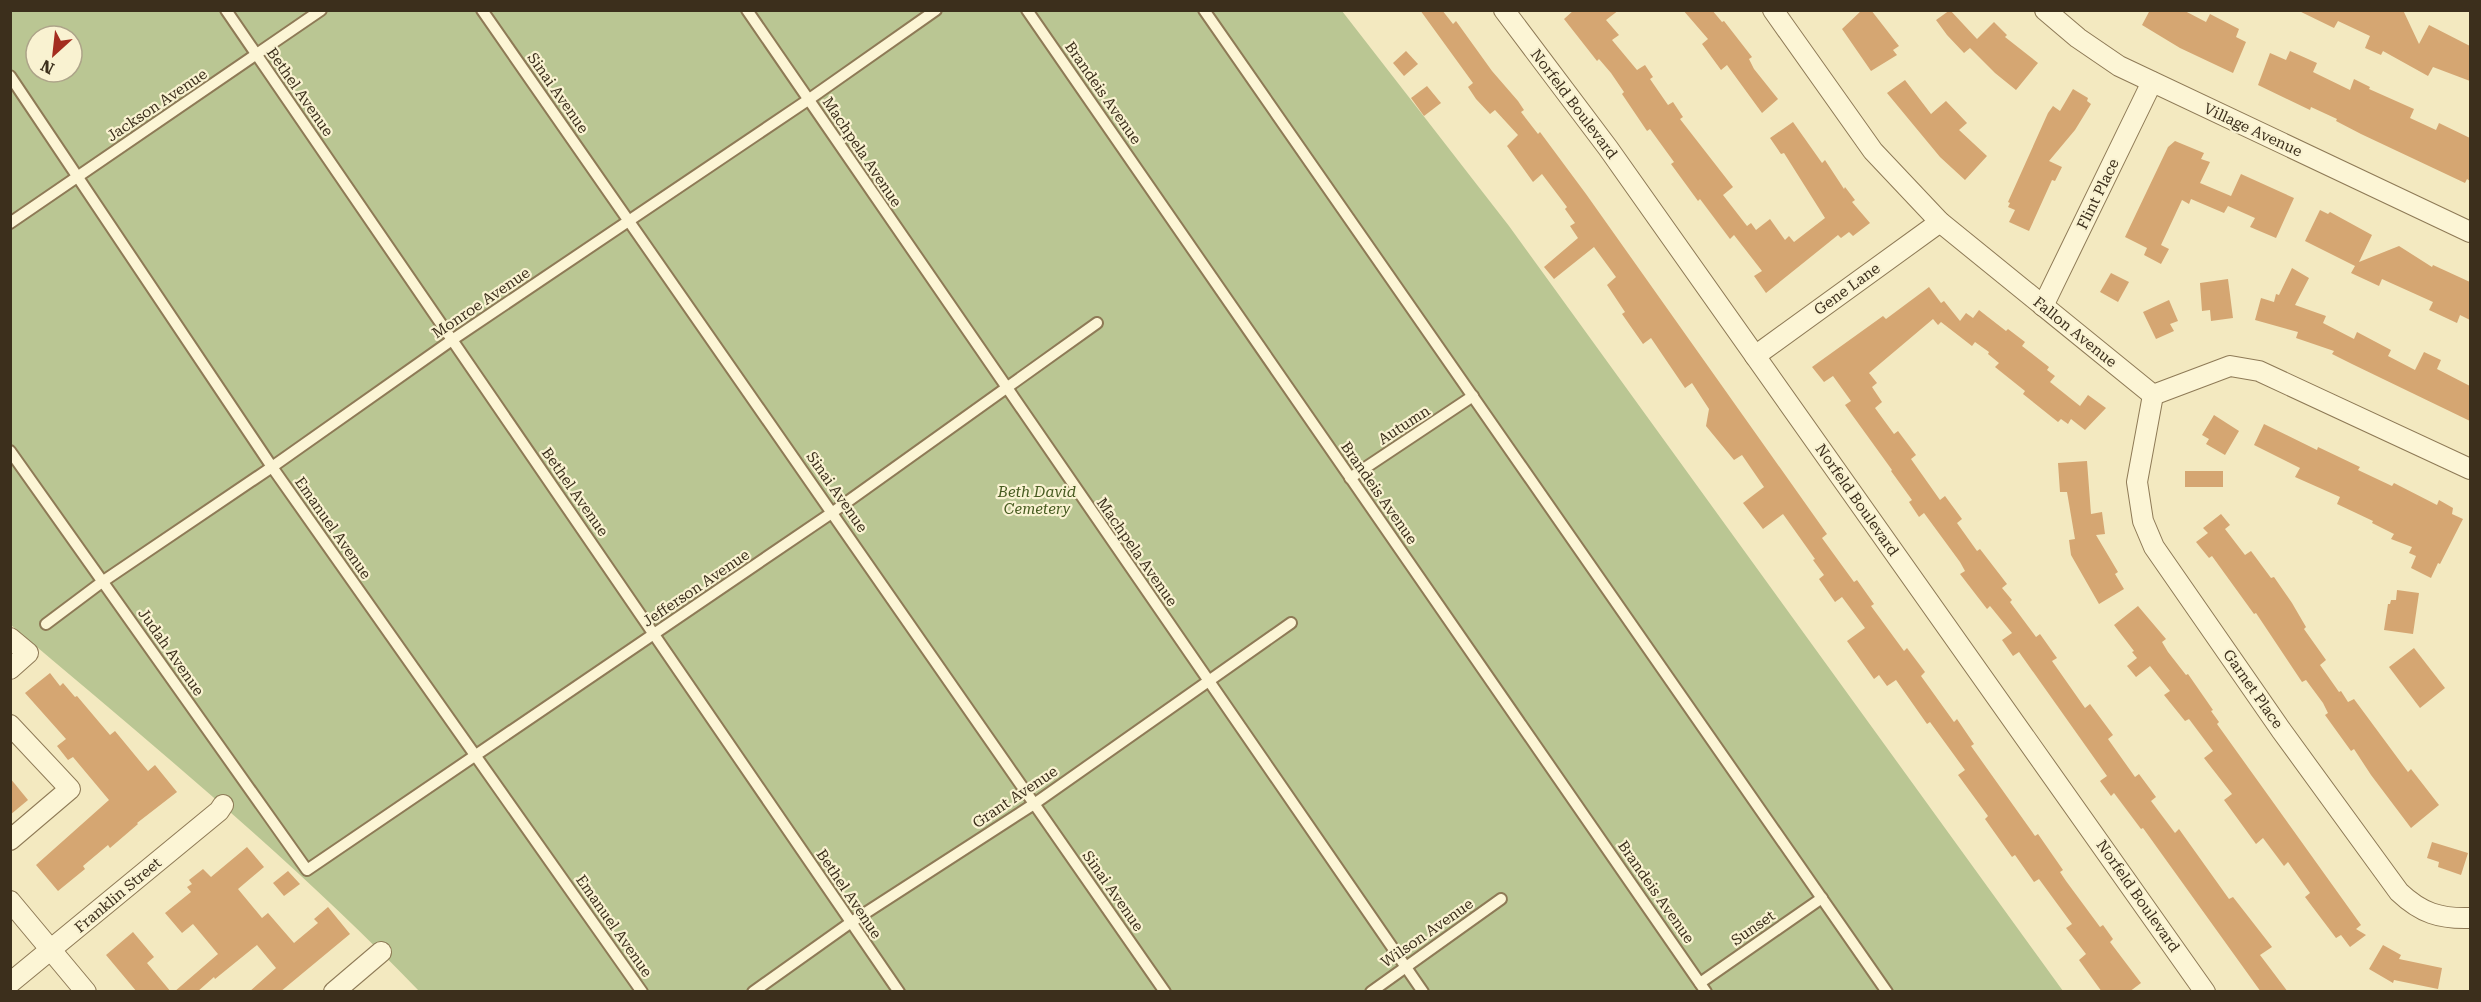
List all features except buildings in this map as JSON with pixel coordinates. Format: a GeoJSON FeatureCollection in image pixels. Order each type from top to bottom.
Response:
{"type":"FeatureCollection","features":[{"type":"Feature","properties":{"kind":"street","name":"Norfeld Boulevard"},"geometry":{"type":"LineString","coordinates":[[1504,10],[1608,148],[2205,992]]}},
{"type":"Feature","properties":{"kind":"street","name":"Fallon Avenue"},"geometry":{"type":"LineString","coordinates":[[1773,10],[1873,151],[1940,222],[2152,395]]}},
{"type":"Feature","properties":{"kind":"street","name":"Village Avenue"},"geometry":{"type":"LineString","coordinates":[[2045,10],[2078,38],[2119,66],[2470,232]]}},
{"type":"Feature","properties":{"kind":"street","name":"Flint Place"},"geometry":{"type":"LineString","coordinates":[[2043,306],[2152,82]]}},
{"type":"Feature","properties":{"kind":"street","name":"Gene Lane"},"geometry":{"type":"LineString","coordinates":[[1755,356],[1940,222]]}},
{"type":"Feature","properties":{"kind":"street"},"geometry":{"type":"LineString","coordinates":[[2152,395],[2230,366],[2259,371],[2470,469]]}},
{"type":"Feature","properties":{"kind":"street","name":"Garnet Place"},"geometry":{"type":"LineString","coordinates":[[2152,395],[2137,482],[2143,521],[2154,547],[2281,730],[2398,892],[2410,902],[2436,916],[2470,918]]}},
{"type":"Feature","properties":{"kind":"street"},"geometry":{"type":"LineString","coordinates":[[10,638],[28,653],[10,669]]}},
{"type":"Feature","properties":{"kind":"street"},"geometry":{"type":"LineString","coordinates":[[10,725],[69,789],[10,840]]}},
{"type":"Feature","properties":{"kind":"street","name":"Franklin Street"},"geometry":{"type":"LineString","coordinates":[[10,983],[219,812],[223,805]]}},
{"type":"Feature","properties":{"kind":"street"},"geometry":{"type":"LineString","coordinates":[[10,901],[86,992]]}},
{"type":"Feature","properties":{"kind":"street"},"geometry":{"type":"LineString","coordinates":[[334,992],[381,952]]}},
{"type":"Feature","properties":{"kind":"lane","name":"Bethel Avenue"},"geometry":{"type":"LineString","coordinates":[[226,10],[899,992]]}},
{"type":"Feature","properties":{"kind":"lane","name":"Jackson Avenue"},"geometry":{"type":"LineString","coordinates":[[10,223],[321,10]]}},
{"type":"Feature","properties":{"kind":"lane","name":"Sinai Avenue"},"geometry":{"type":"LineString","coordinates":[[482,10],[1165,992]]}},
{"type":"Feature","properties":{"kind":"lane","name":"Machpela Avenue"},"geometry":{"type":"LineString","coordinates":[[747,10],[1005,388],[1423,992]]}},
{"type":"Feature","properties":{"kind":"lane","name":"Monroe Avenue"},"geometry":{"type":"LineString","coordinates":[[46,624],[102,582],[272,467],[453,340],[808,100],[936,10]]}},
{"type":"Feature","properties":{"kind":"lane","name":"Brandeis Avenue"},"geometry":{"type":"LineString","coordinates":[[1027,10],[1703,987]]}},
{"type":"Feature","properties":{"kind":"lane"},"geometry":{"type":"LineString","coordinates":[[1204,10],[1887,992]]}},
{"type":"Feature","properties":{"kind":"lane","name":"Emanuel Avenue"},"geometry":{"type":"LineString","coordinates":[[10,76],[272,467],[642,992]]}},
{"type":"Feature","properties":{"kind":"lane","name":"Jefferson Avenue"},"geometry":{"type":"LineString","coordinates":[[307,870],[833,512],[1097,323]]}},
{"type":"Feature","properties":{"kind":"lane","name":"Autumn"},"geometry":{"type":"LineString","coordinates":[[1350,478],[1473,396]]}},
{"type":"Feature","properties":{"kind":"lane","name":"Judah Avenue"},"geometry":{"type":"LineString","coordinates":[[10,451],[307,870]]}},
{"type":"Feature","properties":{"kind":"lane","name":"Grant Avenue"},"geometry":{"type":"LineString","coordinates":[[753,992],[850,923],[1034,804],[1291,623]]}},
{"type":"Feature","properties":{"kind":"lane","name":"Sunset"},"geometry":{"type":"LineString","coordinates":[[1703,987],[1822,898]]}},
{"type":"Feature","properties":{"kind":"lane","name":"Wilson Avenue"},"geometry":{"type":"LineString","coordinates":[[1371,992],[1500,899]]}},
{"type":"Feature","properties":{"kind":"green space","name":"Beth David Cemetery"},"geometry":{"type":"Polygon","coordinates":[[[11,11],[1342,11],[1509,226],[2063,991],[419,991],[371,942],[271,848],[11,625],[11,11]]]}}]}
